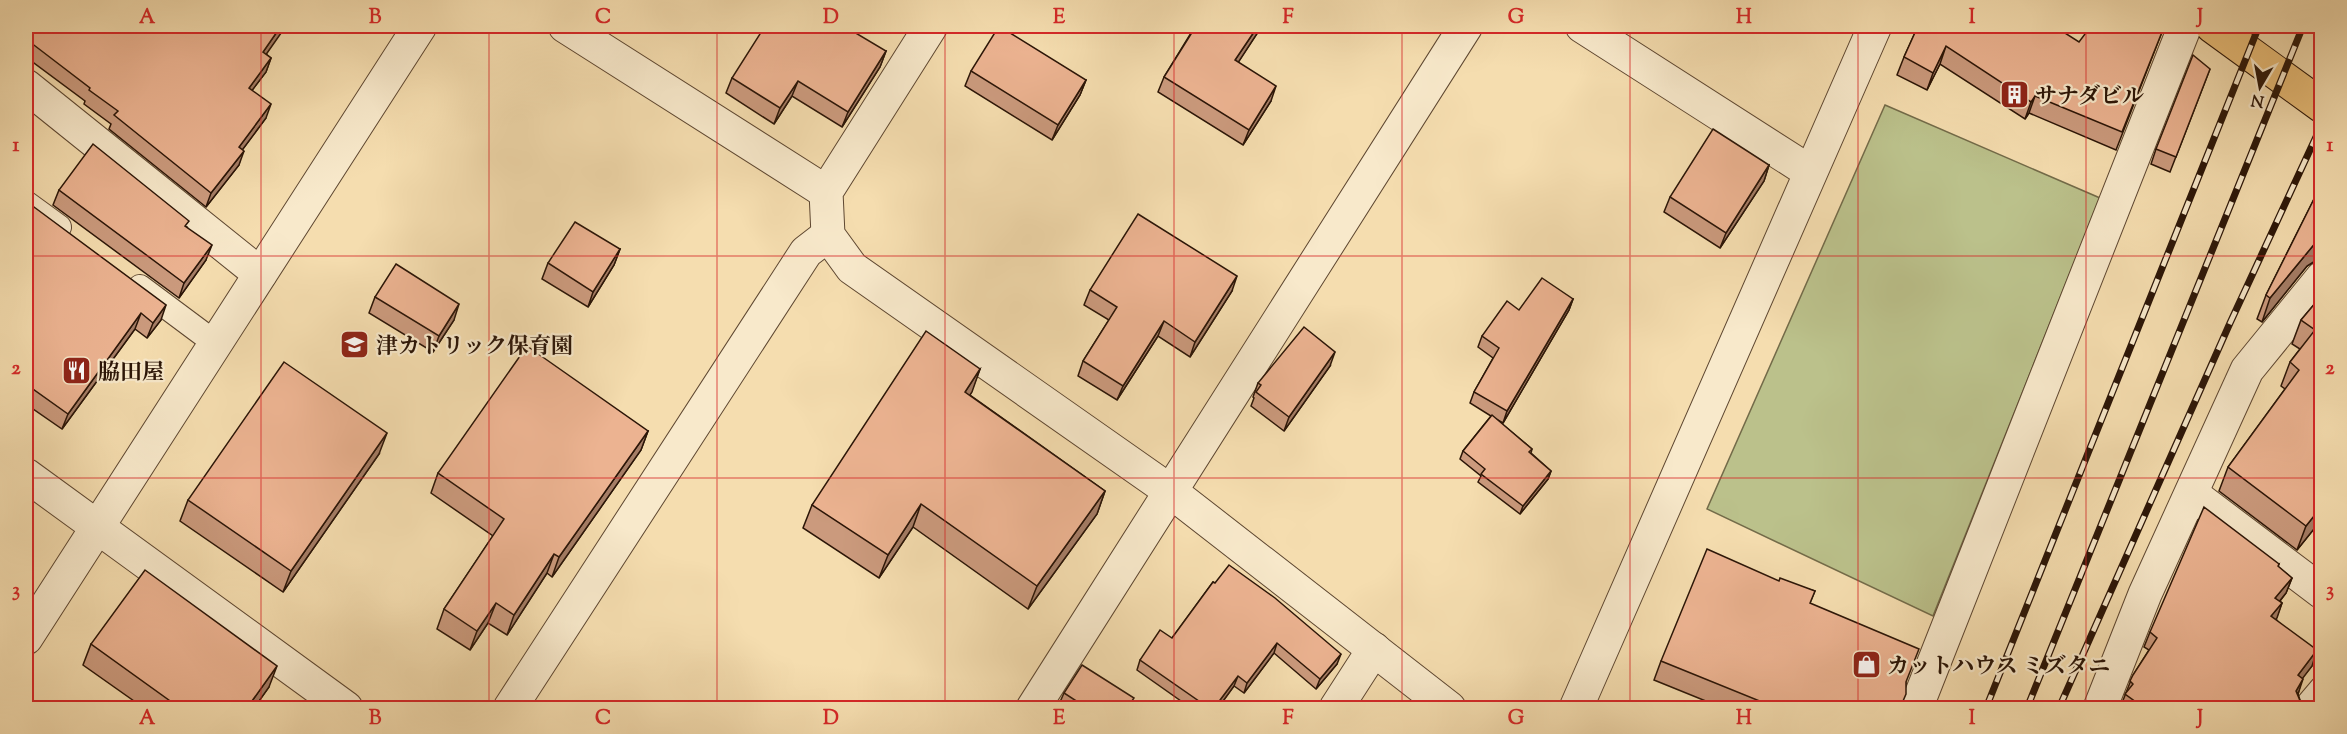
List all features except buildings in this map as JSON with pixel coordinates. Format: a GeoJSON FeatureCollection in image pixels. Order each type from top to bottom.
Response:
{"type":"FeatureCollection","features":[{"type":"Feature","properties":{"kind":"highway"},"geometry":{"type":"LineString","coordinates":[[2212,26],[2322,106]]}},
{"type":"Feature","properties":{"kind":"street"},"geometry":{"type":"LineString","coordinates":[[26,638],[420,26]]}},
{"type":"Feature","properties":{"kind":"street"},"geometry":{"type":"LineString","coordinates":[[565,26],[826,192]]}},
{"type":"Feature","properties":{"kind":"street"},"geometry":{"type":"LineString","coordinates":[[931,26],[826,192],[828,235],[852,268],[1170,491],[1449,708]]}},
{"type":"Feature","properties":{"kind":"street"},"geometry":{"type":"LineString","coordinates":[[1033,708],[1466,26]]}},
{"type":"Feature","properties":{"kind":"street"},"geometry":{"type":"LineString","coordinates":[[1581,26],[1810,172]]}},
{"type":"Feature","properties":{"kind":"street"},"geometry":{"type":"LineString","coordinates":[[1576,708],[1875,26]]}},
{"type":"Feature","properties":{"kind":"street"},"geometry":{"type":"LineString","coordinates":[[1916,708],[2185,26]]}},
{"type":"Feature","properties":{"kind":"street"},"geometry":{"type":"LineString","coordinates":[[26,86],[260,274]]}},
{"type":"Feature","properties":{"kind":"street"},"geometry":{"type":"LineString","coordinates":[[510,708],[806,252],[828,235]]}},
{"type":"Feature","properties":{"kind":"street"},"geometry":{"type":"LineString","coordinates":[[2100,708],[2145,594],[2247,370],[2322,278]]}},
{"type":"Feature","properties":{"kind":"street"},"geometry":{"type":"LineString","coordinates":[[26,475],[346,708]]}},
{"type":"Feature","properties":{"kind":"street"},"geometry":{"type":"LineString","coordinates":[[2192,494],[2322,592]]}},
{"type":"Feature","properties":{"kind":"street"},"geometry":{"type":"LineString","coordinates":[[1336,708],[1374,650]]}},
{"type":"Feature","properties":{"kind":"lane"},"geometry":{"type":"LineString","coordinates":[[26,203],[73,238]]}},
{"type":"Feature","properties":{"kind":"lane"},"geometry":{"type":"LineString","coordinates":[[120,273],[215,343]]}},
{"type":"Feature","properties":{"kind":"lane"},"geometry":{"type":"LineString","coordinates":[[2305,708],[2322,688]]}},
{"type":"Feature","properties":{"kind":"green space"},"geometry":{"type":"Polygon","coordinates":[[[1885,105],[2100,198],[1933,616],[1707,509],[1885,105]]]}},
{"type":"Feature","properties":{"kind":"railway"},"geometry":{"type":"LineString","coordinates":[[1986,708],[2259,26]]}},
{"type":"Feature","properties":{"kind":"railway"},"geometry":{"type":"LineString","coordinates":[[2027,708],[2303,26]]}},
{"type":"Feature","properties":{"kind":"railway"},"geometry":{"type":"LineString","coordinates":[[2059,708],[2230,323],[2322,124]]}},
{"type":"Feature","properties":{"kind":"place","name":"サナダビル"},"geometry":{"type":"Point","coordinates":[2014,95]}},
{"type":"Feature","properties":{"kind":"place","name":"津カトリック保育園"},"geometry":{"type":"Point","coordinates":[355,345]}},
{"type":"Feature","properties":{"kind":"place","name":"脇田屋"},"geometry":{"type":"Point","coordinates":[77,371]}},
{"type":"Feature","properties":{"kind":"place","name":"カットハウス ミズタニ"},"geometry":{"type":"Point","coordinates":[1866,665]}}]}
